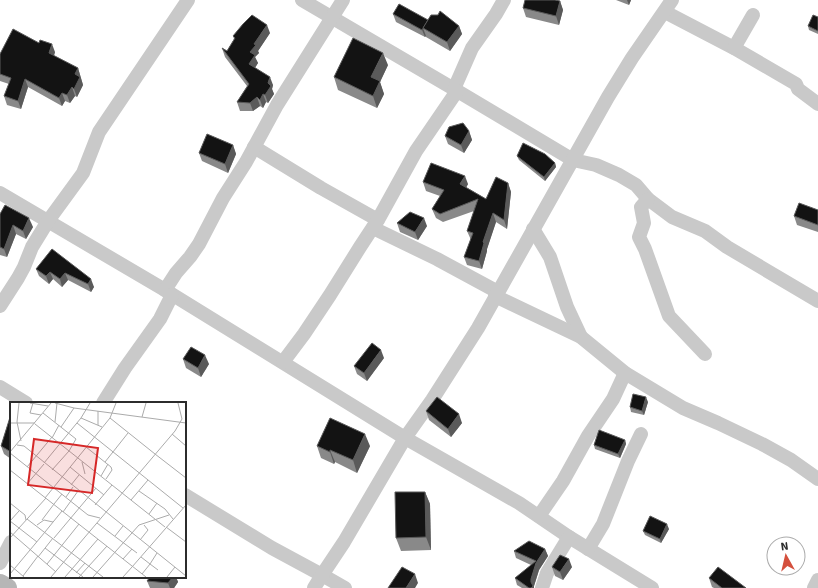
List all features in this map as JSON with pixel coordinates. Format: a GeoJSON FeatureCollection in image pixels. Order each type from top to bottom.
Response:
{"type":"FeatureCollection","features":[{"type":"Feature","properties":{"kind":"street"},"geometry":{"type":"LineString","coordinates":[[0,306],[18,278],[32,247],[48,221],[82,173],[99,132],[188,0]]}},
{"type":"Feature","properties":{"kind":"street"},"geometry":{"type":"LineString","coordinates":[[302,0],[572,160],[596,164],[619,175],[636,185],[648,199],[672,217],[705,231],[727,247],[818,301]]}},
{"type":"Feature","properties":{"kind":"street"},"geometry":{"type":"LineString","coordinates":[[104,402],[160,319],[176,273],[199,244],[223,198],[277,105],[343,0]]}},
{"type":"Feature","properties":{"kind":"street"},"geometry":{"type":"LineString","coordinates":[[282,362],[304,334],[375,224],[416,151],[455,90],[472,48],[504,0]]}},
{"type":"Feature","properties":{"kind":"street"},"geometry":{"type":"LineString","coordinates":[[314,588],[344,542],[405,438],[432,400],[478,328],[608,97],[632,58],[669,6],[734,48],[796,84],[798,89],[818,104]]}},
{"type":"Feature","properties":{"kind":"street"},"geometry":{"type":"LineString","coordinates":[[734,48],[753,16]]}},
{"type":"Feature","properties":{"kind":"street"},"geometry":{"type":"LineString","coordinates":[[254,147],[321,188],[375,224],[496,294],[581,337],[625,373],[683,408],[762,444],[790,460],[818,479]]}},
{"type":"Feature","properties":{"kind":"street"},"geometry":{"type":"LineString","coordinates":[[0,193],[169,292],[405,438],[519,503],[646,586]]}},
{"type":"Feature","properties":{"kind":"street"},"geometry":{"type":"LineString","coordinates":[[648,199],[641,207],[644,223],[640,238],[644,249],[669,316],[705,354]]}},
{"type":"Feature","properties":{"kind":"street"},"geometry":{"type":"LineString","coordinates":[[533,230],[550,257],[567,307],[581,337]]}},
{"type":"Feature","properties":{"kind":"street"},"geometry":{"type":"LineString","coordinates":[[539,516],[563,481],[588,436],[613,399],[625,373]]}},
{"type":"Feature","properties":{"kind":"street"},"geometry":{"type":"LineString","coordinates":[[0,387],[24,402]]}},
{"type":"Feature","properties":{"kind":"street"},"geometry":{"type":"LineString","coordinates":[[588,549],[603,524],[628,461],[641,434]]}},
{"type":"Feature","properties":{"kind":"street"},"geometry":{"type":"LineString","coordinates":[[186,496],[272,548],[345,588]]}},
{"type":"Feature","properties":{"kind":"street"},"geometry":{"type":"LineString","coordinates":[[542,588],[547,573],[569,537]]}},
{"type":"Feature","properties":{"kind":"street"},"geometry":{"type":"LineString","coordinates":[[0,562],[10,544]]}},
{"type":"Feature","properties":{"kind":"street"},"geometry":{"type":"LineString","coordinates":[[814,588],[818,580]]}},
{"type":"Feature","properties":{"kind":"street"},"geometry":{"type":"LineString","coordinates":[[0,584],[7,588]]}},
{"type":"Feature","properties":{"kind":"building"},"geometry":{"type":"Polygon","coordinates":[[[525,0],[560,1],[556,16],[523,8],[525,0]]]}},
{"type":"Feature","properties":{"kind":"building"},"geometry":{"type":"Polygon","coordinates":[[[399,4],[428,20],[422,30],[393,14],[399,4]]]}},
{"type":"Feature","properties":{"kind":"building"},"geometry":{"type":"Polygon","coordinates":[[[440,11],[459,26],[447,42],[423,28],[431,15],[438,15],[440,11]]]}},
{"type":"Feature","properties":{"kind":"building"},"geometry":{"type":"Polygon","coordinates":[[[252,15],[267,25],[254,44],[256,45],[250,52],[255,55],[249,64],[270,77],[268,83],[271,86],[265,95],[263,94],[260,100],[257,97],[250,103],[237,102],[249,84],[222,48],[227,51],[235,38],[233,36],[252,15]]]}},
{"type":"Feature","properties":{"kind":"building"},"geometry":{"type":"Polygon","coordinates":[[[813,15],[818,17],[818,31],[808,26],[813,15]]]}},
{"type":"Feature","properties":{"kind":"building"},"geometry":{"type":"Polygon","coordinates":[[[13,29],[39,43],[40,40],[52,44],[49,53],[78,68],[75,74],[80,77],[74,89],[72,87],[67,95],[62,93],[59,98],[25,79],[18,101],[4,96],[11,78],[0,74],[0,54],[13,29]]]}},
{"type":"Feature","properties":{"kind":"building"},"geometry":{"type":"Polygon","coordinates":[[[353,38],[383,53],[371,77],[380,81],[373,96],[334,77],[353,38]]]}},
{"type":"Feature","properties":{"kind":"building"},"geometry":{"type":"Polygon","coordinates":[[[463,123],[469,131],[461,145],[445,136],[449,127],[463,123]]]}},
{"type":"Feature","properties":{"kind":"building"},"geometry":{"type":"Polygon","coordinates":[[[207,134],[233,145],[225,164],[199,153],[207,134]]]}},
{"type":"Feature","properties":{"kind":"building"},"geometry":{"type":"Polygon","coordinates":[[[523,143],[545,154],[555,163],[544,177],[517,156],[523,143]]]}},
{"type":"Feature","properties":{"kind":"building"},"geometry":{"type":"Polygon","coordinates":[[[431,163],[465,176],[460,184],[486,199],[496,177],[508,183],[504,220],[493,213],[483,242],[479,261],[464,257],[473,233],[467,231],[478,199],[440,214],[432,209],[444,190],[423,182],[431,163]]]}},
{"type":"Feature","properties":{"kind":"building"},"geometry":{"type":"Polygon","coordinates":[[[799,203],[818,210],[818,225],[794,216],[799,203]]]}},
{"type":"Feature","properties":{"kind":"building"},"geometry":{"type":"Polygon","coordinates":[[[5,205],[29,218],[23,231],[13,225],[4,249],[0,247],[0,214],[5,205]]]}},
{"type":"Feature","properties":{"kind":"building"},"geometry":{"type":"Polygon","coordinates":[[[410,212],[424,218],[415,232],[397,223],[410,212]]]}},
{"type":"Feature","properties":{"kind":"building"},"geometry":{"type":"Polygon","coordinates":[[[52,249],[91,279],[88,284],[65,273],[60,279],[50,272],[46,276],[36,269],[52,249]]]}},
{"type":"Feature","properties":{"kind":"building"},"geometry":{"type":"Polygon","coordinates":[[[372,343],[381,350],[364,373],[354,366],[372,343]]]}},
{"type":"Feature","properties":{"kind":"building"},"geometry":{"type":"Polygon","coordinates":[[[191,347],[205,355],[198,368],[183,359],[191,347]]]}},
{"type":"Feature","properties":{"kind":"building"},"geometry":{"type":"Polygon","coordinates":[[[633,394],[646,397],[642,411],[630,407],[633,394]]]}},
{"type":"Feature","properties":{"kind":"building"},"geometry":{"type":"Polygon","coordinates":[[[437,397],[459,414],[448,429],[426,411],[437,397]]]}},
{"type":"Feature","properties":{"kind":"building"},"geometry":{"type":"Polygon","coordinates":[[[10,417],[10,451],[1,446],[10,417]]]}},
{"type":"Feature","properties":{"kind":"building"},"geometry":{"type":"Polygon","coordinates":[[[330,418],[365,434],[353,460],[317,446],[330,418]]]}},
{"type":"Feature","properties":{"kind":"building"},"geometry":{"type":"Polygon","coordinates":[[[599,430],[625,440],[618,454],[594,445],[599,430]]]}},
{"type":"Feature","properties":{"kind":"building"},"geometry":{"type":"Polygon","coordinates":[[[395,492],[425,492],[426,537],[396,538],[395,492]]]}},
{"type":"Feature","properties":{"kind":"building"},"geometry":{"type":"Polygon","coordinates":[[[650,516],[667,524],[660,539],[643,531],[650,516]]]}},
{"type":"Feature","properties":{"kind":"building"},"geometry":{"type":"Polygon","coordinates":[[[529,541],[545,549],[536,563],[531,579],[533,586],[531,588],[515,578],[536,561],[514,551],[529,541]]]}},
{"type":"Feature","properties":{"kind":"building"},"geometry":{"type":"Polygon","coordinates":[[[560,555],[569,559],[560,572],[552,567],[560,555]]]}},
{"type":"Feature","properties":{"kind":"building"},"geometry":{"type":"Polygon","coordinates":[[[402,567],[415,574],[406,588],[388,588],[402,567]]]}},
{"type":"Feature","properties":{"kind":"building"},"geometry":{"type":"Polygon","coordinates":[[[718,567],[746,588],[722,588],[709,578],[718,567]]]}},
{"type":"Feature","properties":{"kind":"building"},"geometry":{"type":"Polygon","coordinates":[[[149,578],[172,578],[168,583],[147,581],[149,578]]]}}]}
